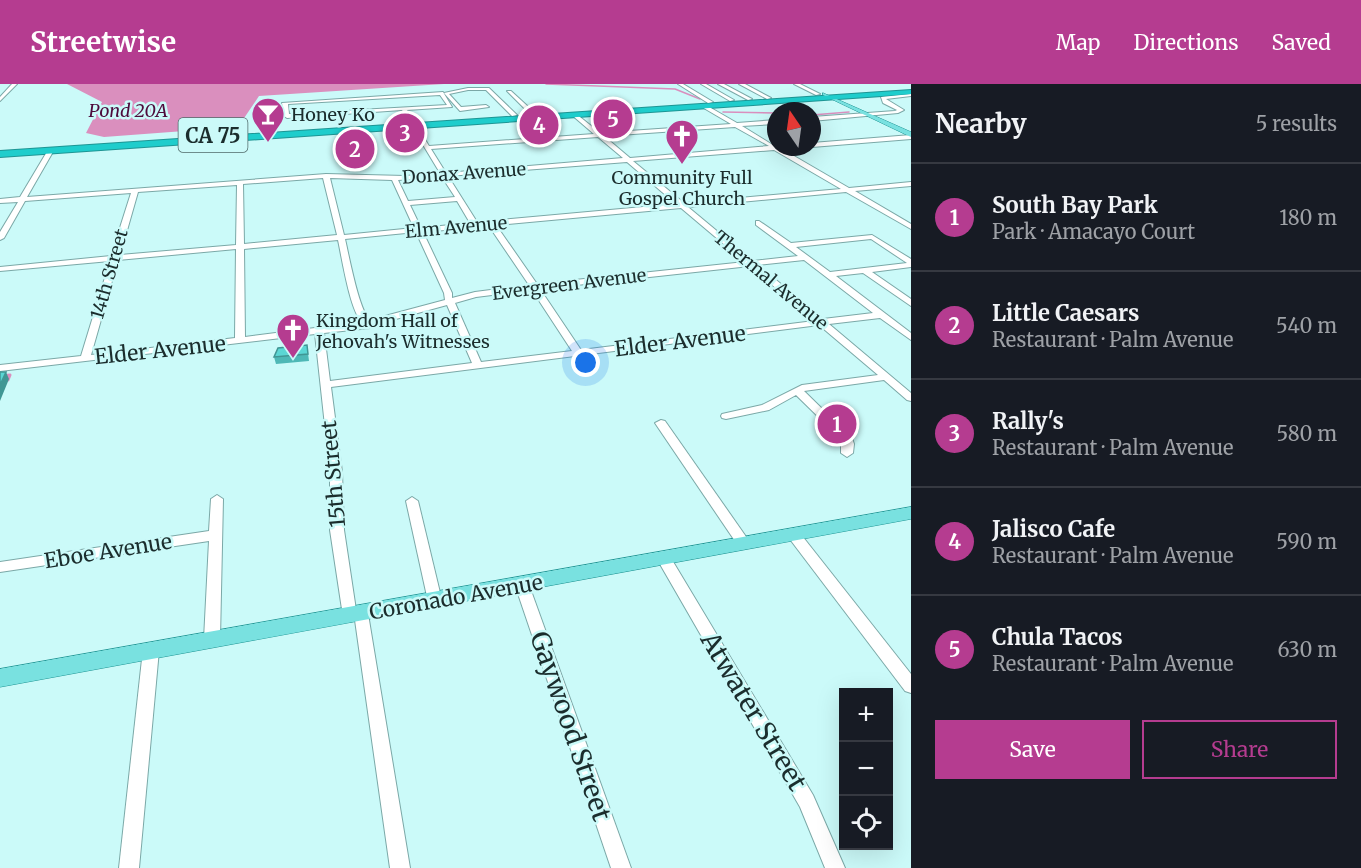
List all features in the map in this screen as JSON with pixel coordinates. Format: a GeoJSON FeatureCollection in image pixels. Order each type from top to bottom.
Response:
{"type":"FeatureCollection","features":[{"type":"Feature","properties":{"kind":"highway","name":"CA 75"},"geometry":{"type":"LineString","coordinates":[[0,152],[51,150],[405,115],[514,115],[911,92]]}},
{"type":"Feature","properties":{"kind":"highway","name":"CA 75"},"geometry":{"type":"LineString","coordinates":[[0,152],[405,115],[575,115],[732,100],[911,92]]}},
{"type":"Feature","properties":{"kind":"main road"},"geometry":{"type":"LineString","coordinates":[[824,96],[911,136]]}},
{"type":"Feature","properties":{"kind":"main road","name":"Coronado Avenue"},"geometry":{"type":"LineString","coordinates":[[0,678],[664,560],[911,513]]}},
{"type":"Feature","properties":{"kind":"street"},"geometry":{"type":"LineString","coordinates":[[0,100],[15,84]]}},
{"type":"Feature","properties":{"kind":"street"},"geometry":{"type":"LineString","coordinates":[[675,84],[680,84],[736,125],[767,143]]}},
{"type":"Feature","properties":{"kind":"street"},"geometry":{"type":"LineString","coordinates":[[702,84],[732,100]]}},
{"type":"Feature","properties":{"kind":"street"},"geometry":{"type":"LineString","coordinates":[[720,84],[750,99]]}},
{"type":"Feature","properties":{"kind":"street"},"geometry":{"type":"LineString","coordinates":[[741,84],[769,98]]}},
{"type":"Feature","properties":{"kind":"street"},"geometry":{"type":"LineString","coordinates":[[796,84],[824,96]]}},
{"type":"Feature","properties":{"kind":"street"},"geometry":{"type":"LineString","coordinates":[[804,84],[824,96]]}},
{"type":"Feature","properties":{"kind":"street"},"geometry":{"type":"LineString","coordinates":[[486,107],[460,109],[446,93],[485,88],[514,115]]}},
{"type":"Feature","properties":{"kind":"street"},"geometry":{"type":"LineString","coordinates":[[468,89],[474,95]]}},
{"type":"Feature","properties":{"kind":"street"},"geometry":{"type":"LineString","coordinates":[[509,92],[532,114]]}},
{"type":"Feature","properties":{"kind":"street"},"geometry":{"type":"LineString","coordinates":[[491,93],[516,92]]}},
{"type":"Feature","properties":{"kind":"street"},"geometry":{"type":"LineString","coordinates":[[821,118],[897,112],[901,110],[885,102],[883,98],[911,92]]}},
{"type":"Feature","properties":{"kind":"street"},"geometry":{"type":"LineString","coordinates":[[441,93],[450,105],[425,107],[405,115],[372,110],[287,116],[285,104],[313,100],[416,94],[441,93]]}},
{"type":"Feature","properties":{"kind":"street"},"geometry":{"type":"LineString","coordinates":[[416,94],[425,107]]}},
{"type":"Feature","properties":{"kind":"street"},"geometry":{"type":"LineString","coordinates":[[391,95],[445,175],[475,225]]}},
{"type":"Feature","properties":{"kind":"street"},"geometry":{"type":"LineString","coordinates":[[365,97],[372,110]]}},
{"type":"Feature","properties":{"kind":"street"},"geometry":{"type":"LineString","coordinates":[[339,99],[343,112]]}},
{"type":"Feature","properties":{"kind":"street"},"geometry":{"type":"LineString","coordinates":[[313,100],[316,114]]}},
{"type":"Feature","properties":{"kind":"street"},"geometry":{"type":"LineString","coordinates":[[480,101],[492,114]]}},
{"type":"Feature","properties":{"kind":"street"},"geometry":{"type":"LineString","coordinates":[[504,105],[520,104]]}},
{"type":"Feature","properties":{"kind":"street","name":"Thermal Avenue"},"geometry":{"type":"LineString","coordinates":[[575,115],[911,398]]}},
{"type":"Feature","properties":{"kind":"street"},"geometry":{"type":"LineString","coordinates":[[426,148],[767,123]]}},
{"type":"Feature","properties":{"kind":"street"},"geometry":{"type":"LineString","coordinates":[[821,144],[911,136]]}},
{"type":"Feature","properties":{"kind":"street","name":"Donax Avenue"},"geometry":{"type":"LineString","coordinates":[[0,201],[326,176],[394,178],[445,175],[767,149]]}},
{"type":"Feature","properties":{"kind":"street"},"geometry":{"type":"LineString","coordinates":[[0,238],[51,150]]}},
{"type":"Feature","properties":{"kind":"street"},"geometry":{"type":"LineString","coordinates":[[789,156],[911,227]]}},
{"type":"Feature","properties":{"kind":"street"},"geometry":{"type":"LineString","coordinates":[[362,176],[370,167]]}},
{"type":"Feature","properties":{"kind":"street"},"geometry":{"type":"LineString","coordinates":[[326,176],[362,318],[370,325]]}},
{"type":"Feature","properties":{"kind":"street"},"geometry":{"type":"LineString","coordinates":[[394,178],[448,293],[477,364]]}},
{"type":"Feature","properties":{"kind":"street"},"geometry":{"type":"LineString","coordinates":[[240,182],[240,341]]}},
{"type":"Feature","properties":{"kind":"street","name":"Elm Avenue"},"geometry":{"type":"LineString","coordinates":[[0,269],[911,184]]}},
{"type":"Feature","properties":{"kind":"street","name":"14th Street"},"geometry":{"type":"LineString","coordinates":[[85,359],[135,190]]}},
{"type":"Feature","properties":{"kind":"street"},"geometry":{"type":"LineString","coordinates":[[407,203],[459,199]]}},
{"type":"Feature","properties":{"kind":"street"},"geometry":{"type":"LineString","coordinates":[[759,223],[911,338]]}},
{"type":"Feature","properties":{"kind":"street"},"geometry":{"type":"LineString","coordinates":[[492,224],[578,352]]}},
{"type":"Feature","properties":{"kind":"street"},"geometry":{"type":"LineString","coordinates":[[788,246],[872,237],[911,264]]}},
{"type":"Feature","properties":{"kind":"street","name":"Evergreen Avenue"},"geometry":{"type":"LineString","coordinates":[[319,332],[370,325],[475,295],[805,258]]}},
{"type":"Feature","properties":{"kind":"street"},"geometry":{"type":"LineString","coordinates":[[827,275],[911,264]]}},
{"type":"Feature","properties":{"kind":"street"},"geometry":{"type":"LineString","coordinates":[[864,270],[911,303]]}},
{"type":"Feature","properties":{"kind":"street","name":"Elder Avenue"},"geometry":{"type":"LineString","coordinates":[[325,385],[477,364],[619,349],[880,315]]}},
{"type":"Feature","properties":{"kind":"street","name":"Elder Avenue"},"geometry":{"type":"LineString","coordinates":[[0,368],[319,332]]}},
{"type":"Feature","properties":{"kind":"street","name":"15th Street"},"geometry":{"type":"LineString","coordinates":[[319,332],[336,472],[337,530],[355,615],[400,868]]}},
{"type":"Feature","properties":{"kind":"street"},"geometry":{"type":"LineString","coordinates":[[726,416],[765,408],[797,390],[886,377]]}},
{"type":"Feature","properties":{"kind":"street"},"geometry":{"type":"LineString","coordinates":[[797,390],[846,438],[847,453]]}},
{"type":"Feature","properties":{"kind":"street"},"geometry":{"type":"LineString","coordinates":[[661,423],[744,544]]}},
{"type":"Feature","properties":{"kind":"street"},"geometry":{"type":"LineString","coordinates":[[212,639],[217,499]]}},
{"type":"Feature","properties":{"kind":"street"},"geometry":{"type":"LineString","coordinates":[[412,501],[435,601]]}},
{"type":"Feature","properties":{"kind":"street","name":"Eboe Avenue"},"geometry":{"type":"LineString","coordinates":[[0,567],[216,535]]}},
{"type":"Feature","properties":{"kind":"street"},"geometry":{"type":"LineString","coordinates":[[794,535],[911,686]]}},
{"type":"Feature","properties":{"kind":"street","name":"Atwater Street"},"geometry":{"type":"LineString","coordinates":[[664,560],[807,801],[835,868]]}},
{"type":"Feature","properties":{"kind":"street","name":"Gaywood Street"},"geometry":{"type":"LineString","coordinates":[[522,585],[621,868]]}},
{"type":"Feature","properties":{"kind":"street"},"geometry":{"type":"LineString","coordinates":[[129,868],[151,650]]}},
{"type":"Feature","properties":{"kind":"water","name":"Pond 20A"},"geometry":{"type":"Polygon","coordinates":[[[67,84],[444,84],[259,96],[238,127],[104,137],[86,133],[102,102],[67,84]]]}},
{"type":"Feature","properties":{"kind":"building"},"geometry":{"type":"Polygon","coordinates":[[[307,345],[308,354],[274,357],[278,348],[307,345]]]}},
{"type":"Feature","properties":{"kind":"building"},"geometry":{"type":"Polygon","coordinates":[[[0,372],[6,372],[0,385],[0,372]]]}},
{"type":"Feature","properties":{"kind":"waterway"},"geometry":{"type":"LineString","coordinates":[[546,84],[675,89],[700,99]]}},
{"type":"Feature","properties":{"kind":"waterway"},"geometry":{"type":"LineString","coordinates":[[723,112],[767,113]]}},
{"type":"Feature","properties":{"kind":"waterway"},"geometry":{"type":"LineString","coordinates":[[821,114],[849,112]]}},
{"type":"Feature","properties":{"kind":"waterway"},"geometry":{"type":"LineString","coordinates":[[0,376],[10,375],[8,380]]}},
{"type":"Feature","properties":{"kind":"place","name":"Chula Tacos"},"geometry":{"type":"Point","coordinates":[613,119]}},
{"type":"Feature","properties":{"kind":"place","name":"Jalisco Cafe"},"geometry":{"type":"Point","coordinates":[539,125]}},
{"type":"Feature","properties":{"kind":"place","name":"Rally's"},"geometry":{"type":"Point","coordinates":[405,133]}},
{"type":"Feature","properties":{"kind":"place","name":"Honey Ko"},"geometry":{"type":"Point","coordinates":[268,143]}},
{"type":"Feature","properties":{"kind":"place","name":"Little Caesars"},"geometry":{"type":"Point","coordinates":[355,149]}},
{"type":"Feature","properties":{"kind":"place","name":"Community Full Gospel Church"},"geometry":{"type":"Point","coordinates":[682,165]}},
{"type":"Feature","properties":{"kind":"place","name":"Kingdom Hall of Jehovah's Witnesses"},"geometry":{"type":"Point","coordinates":[293,359]}},
{"type":"Feature","properties":{"kind":"place","name":"South Bay Park"},"geometry":{"type":"Point","coordinates":[837,424]}}]}
